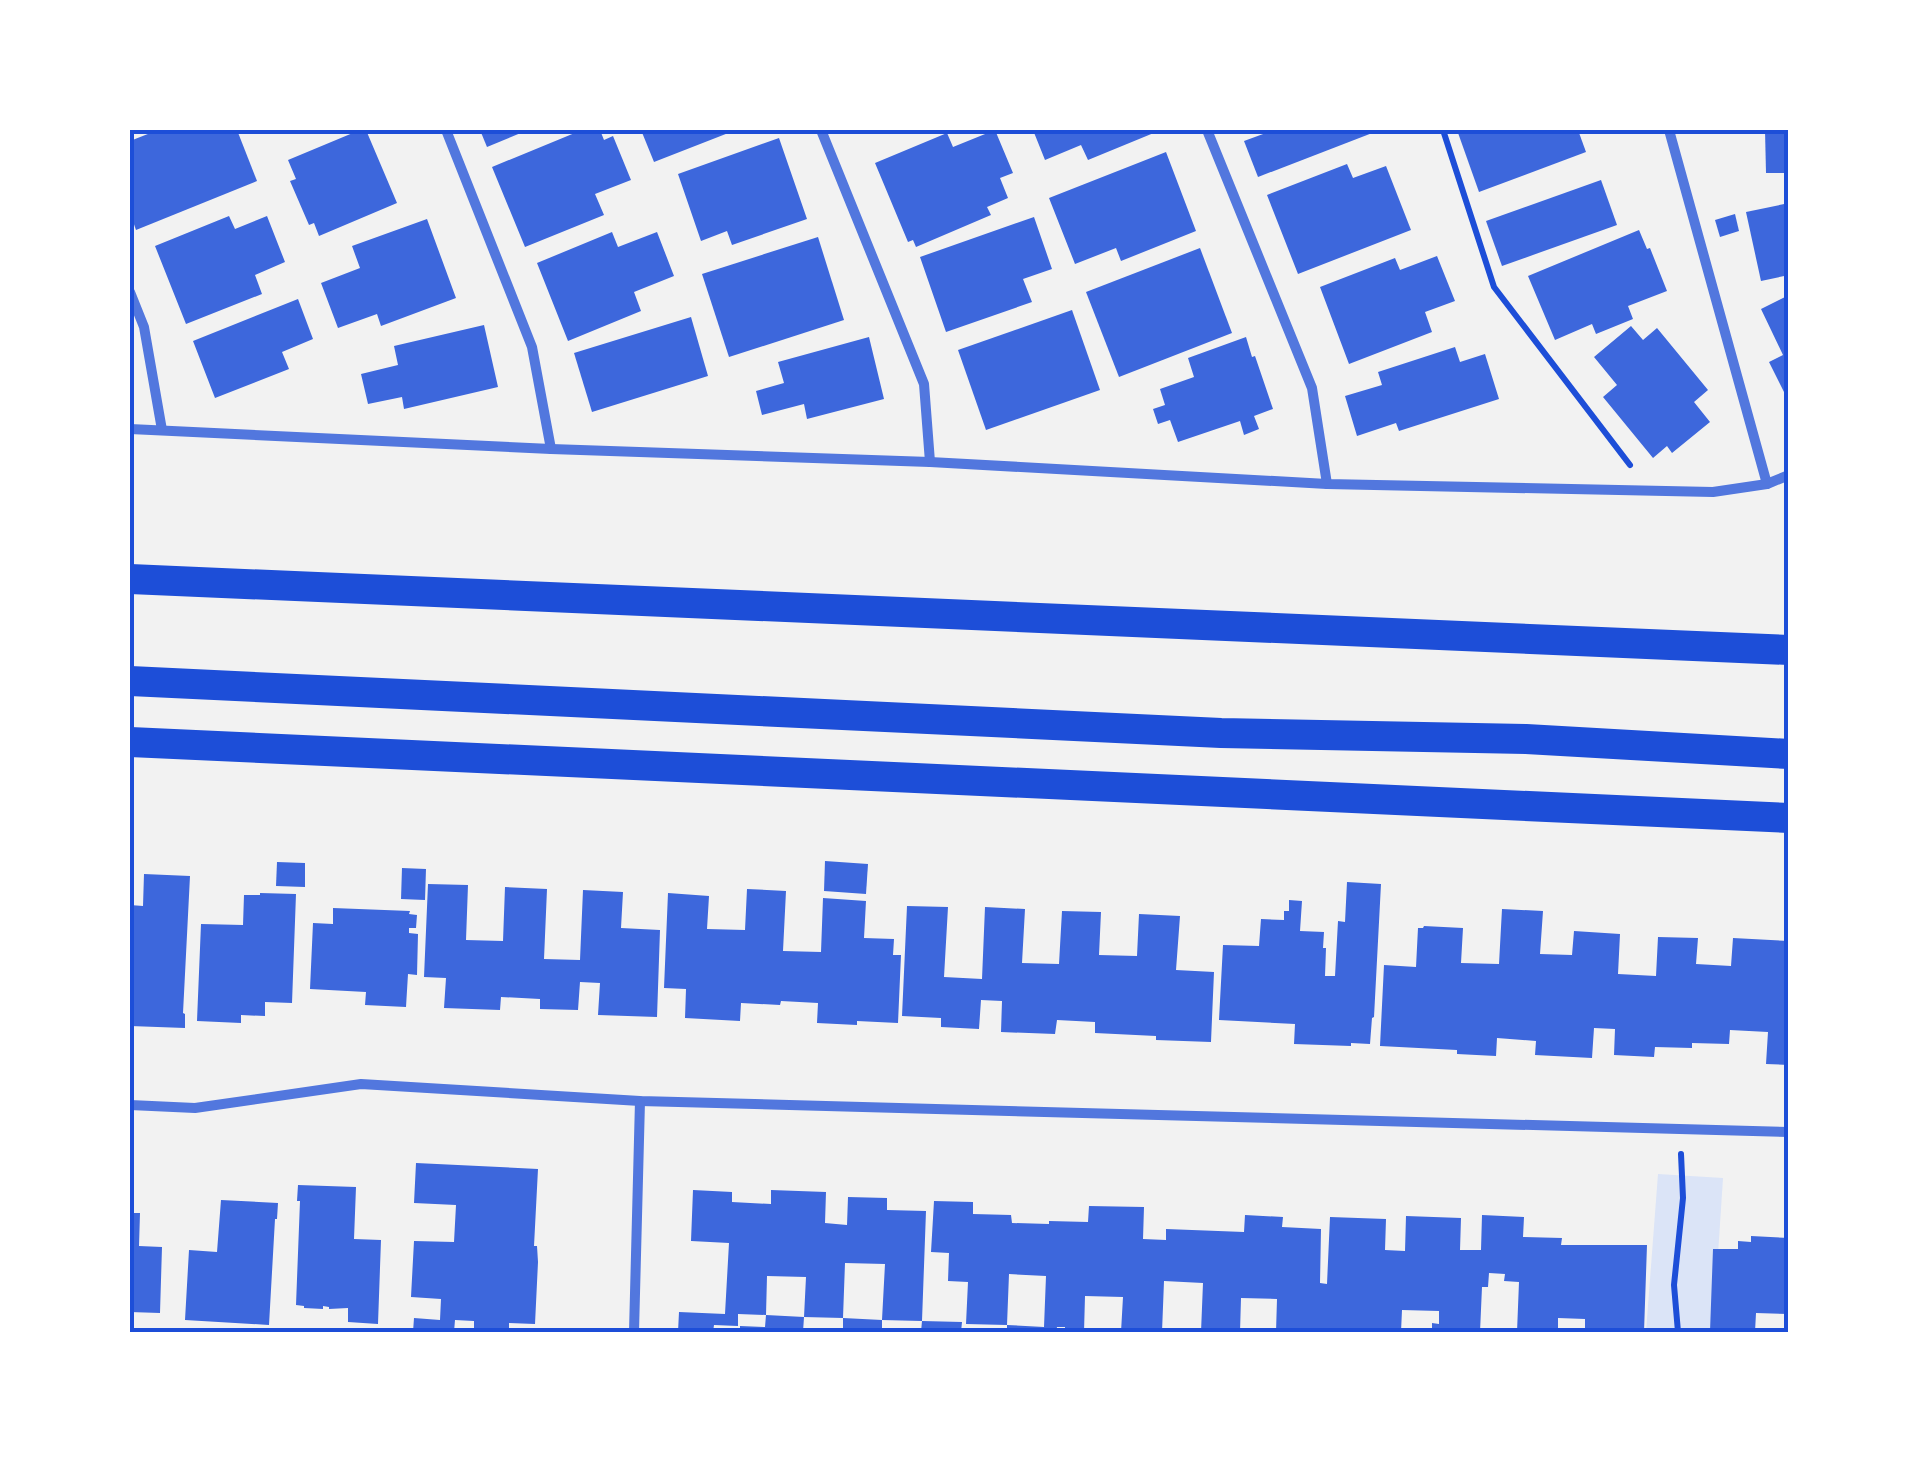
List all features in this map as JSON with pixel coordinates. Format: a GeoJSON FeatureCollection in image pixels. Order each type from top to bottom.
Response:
{"type":"FeatureCollection","features":[{"type":"Feature","properties":{"kind":"highway"},"geometry":{"type":"LineString","coordinates":[[130,579],[1789,650]]}},
{"type":"Feature","properties":{"kind":"highway"},"geometry":{"type":"LineString","coordinates":[[130,681],[1789,754]]}},
{"type":"Feature","properties":{"kind":"highway"},"geometry":{"type":"LineString","coordinates":[[130,742],[1789,818]]}},
{"type":"Feature","properties":{"kind":"street"},"geometry":{"type":"LineString","coordinates":[[446,130],[532,347],[551,449]]}},
{"type":"Feature","properties":{"kind":"street"},"geometry":{"type":"LineString","coordinates":[[820,130],[924,384],[930,462]]}},
{"type":"Feature","properties":{"kind":"street"},"geometry":{"type":"LineString","coordinates":[[1207,130],[1312,388],[1327,484]]}},
{"type":"Feature","properties":{"kind":"street"},"geometry":{"type":"LineString","coordinates":[[1668,130],[1767,484]]}},
{"type":"Feature","properties":{"kind":"street"},"geometry":{"type":"LineString","coordinates":[[130,292],[144,327],[162,430]]}},
{"type":"Feature","properties":{"kind":"street"},"geometry":{"type":"LineString","coordinates":[[130,429],[930,462],[1327,484],[1712,492],[1767,484],[1789,475]]}},
{"type":"Feature","properties":{"kind":"street"},"geometry":{"type":"LineString","coordinates":[[130,1105],[196,1108],[361,1084],[640,1101],[1789,1132]]}},
{"type":"Feature","properties":{"kind":"street"},"geometry":{"type":"LineString","coordinates":[[634,1332],[640,1101]]}},
{"type":"Feature","properties":{"kind":"path"},"geometry":{"type":"LineString","coordinates":[[1443,130],[1494,287],[1630,465],[1630,490]]}},
{"type":"Feature","properties":{"kind":"path"},"geometry":{"type":"LineString","coordinates":[[1678,1332],[1674,1284],[1682,1198],[1680,1129]]}},
{"type":"Feature","properties":{"kind":"shaded area"},"geometry":{"type":"Polygon","coordinates":[[[1658,1174],[1723,1178],[1713,1332],[1646,1332],[1658,1174]]]}},
{"type":"Feature","properties":{"kind":"building"},"geometry":{"type":"Polygon","coordinates":[[[158,130],[237,130],[257,181],[136,230],[130,213],[130,141],[158,130]]]}},
{"type":"Feature","properties":{"kind":"building"},"geometry":{"type":"Polygon","coordinates":[[[366,130],[397,203],[319,236],[314,223],[309,225],[290,181],[296,179],[288,160],[366,130]]]}},
{"type":"Feature","properties":{"kind":"building"},"geometry":{"type":"Polygon","coordinates":[[[480,130],[528,130],[487,147],[480,130]]]}},
{"type":"Feature","properties":{"kind":"building"},"geometry":{"type":"Polygon","coordinates":[[[582,130],[600,130],[604,140],[613,136],[631,180],[595,194],[604,215],[525,247],[492,167],[582,130]]]}},
{"type":"Feature","properties":{"kind":"building"},"geometry":{"type":"Polygon","coordinates":[[[641,130],[736,130],[654,162],[641,130]]]}},
{"type":"Feature","properties":{"kind":"building"},"geometry":{"type":"Polygon","coordinates":[[[995,130],[1013,173],[1000,178],[1008,198],[987,207],[991,215],[916,247],[913,240],[908,242],[875,163],[947,133],[953,147],[995,130]]]}},
{"type":"Feature","properties":{"kind":"building"},"geometry":{"type":"Polygon","coordinates":[[[1033,130],[1161,130],[1088,160],[1081,145],[1045,160],[1033,130]]]}},
{"type":"Feature","properties":{"kind":"building"},"geometry":{"type":"Polygon","coordinates":[[[1274,130],[1380,130],[1258,177],[1244,141],[1274,130]]]}},
{"type":"Feature","properties":{"kind":"building"},"geometry":{"type":"Polygon","coordinates":[[[1457,130],[1578,130],[1586,152],[1479,192],[1457,130]]]}},
{"type":"Feature","properties":{"kind":"building"},"geometry":{"type":"Polygon","coordinates":[[[1765,130],[1789,130],[1789,173],[1766,173],[1765,130]]]}},
{"type":"Feature","properties":{"kind":"building"},"geometry":{"type":"Polygon","coordinates":[[[779,138],[807,219],[732,245],[727,231],[701,241],[678,174],[779,138]]]}},
{"type":"Feature","properties":{"kind":"building"},"geometry":{"type":"Polygon","coordinates":[[[1166,152],[1196,231],[1121,261],[1116,248],[1075,264],[1049,198],[1166,152]]]}},
{"type":"Feature","properties":{"kind":"building"},"geometry":{"type":"Polygon","coordinates":[[[1347,164],[1353,178],[1386,166],[1411,230],[1298,274],[1267,195],[1347,164]]]}},
{"type":"Feature","properties":{"kind":"building"},"geometry":{"type":"Polygon","coordinates":[[[1601,180],[1617,225],[1502,266],[1486,221],[1601,180]]]}},
{"type":"Feature","properties":{"kind":"building"},"geometry":{"type":"Polygon","coordinates":[[[1789,203],[1789,275],[1761,281],[1746,212],[1789,203]]]}},
{"type":"Feature","properties":{"kind":"building"},"geometry":{"type":"Polygon","coordinates":[[[1735,214],[1739,231],[1720,237],[1715,220],[1735,214]]]}},
{"type":"Feature","properties":{"kind":"building"},"geometry":{"type":"Polygon","coordinates":[[[229,216],[235,229],[267,216],[285,262],[255,275],[262,294],[186,324],[155,246],[229,216]]]}},
{"type":"Feature","properties":{"kind":"building"},"geometry":{"type":"Polygon","coordinates":[[[1034,217],[1052,269],[1023,279],[1032,302],[946,332],[920,257],[1034,217]]]}},
{"type":"Feature","properties":{"kind":"building"},"geometry":{"type":"Polygon","coordinates":[[[427,219],[456,298],[381,326],[377,314],[338,328],[321,283],[360,268],[352,246],[427,219]]]}},
{"type":"Feature","properties":{"kind":"building"},"geometry":{"type":"Polygon","coordinates":[[[1639,230],[1667,291],[1628,306],[1633,319],[1596,334],[1592,324],[1555,340],[1528,276],[1639,230]]]}},
{"type":"Feature","properties":{"kind":"building"},"geometry":{"type":"Polygon","coordinates":[[[612,232],[618,247],[657,232],[674,276],[634,292],[641,311],[568,341],[537,263],[612,232]]]}},
{"type":"Feature","properties":{"kind":"building"},"geometry":{"type":"Polygon","coordinates":[[[818,237],[844,320],[729,357],[702,274],[818,237]]]}},
{"type":"Feature","properties":{"kind":"building"},"geometry":{"type":"Polygon","coordinates":[[[1200,248],[1232,333],[1119,377],[1086,292],[1200,248]]]}},
{"type":"Feature","properties":{"kind":"building"},"geometry":{"type":"Polygon","coordinates":[[[1437,256],[1455,301],[1425,312],[1432,332],[1349,364],[1320,287],[1395,258],[1400,270],[1437,256]]]}},
{"type":"Feature","properties":{"kind":"building"},"geometry":{"type":"Polygon","coordinates":[[[1789,295],[1789,402],[1769,362],[1783,355],[1761,309],[1789,295]]]}},
{"type":"Feature","properties":{"kind":"building"},"geometry":{"type":"Polygon","coordinates":[[[298,299],[313,339],[282,352],[289,369],[215,398],[193,341],[298,299]]]}},
{"type":"Feature","properties":{"kind":"building"},"geometry":{"type":"Polygon","coordinates":[[[1072,310],[1100,390],[986,430],[958,350],[1072,310]]]}},
{"type":"Feature","properties":{"kind":"building"},"geometry":{"type":"Polygon","coordinates":[[[691,317],[708,376],[592,412],[574,353],[691,317]]]}},
{"type":"Feature","properties":{"kind":"building"},"geometry":{"type":"Polygon","coordinates":[[[484,325],[498,387],[404,409],[402,397],[368,404],[361,374],[398,365],[394,346],[484,325]]]}},
{"type":"Feature","properties":{"kind":"building"},"geometry":{"type":"Polygon","coordinates":[[[1631,326],[1643,340],[1657,328],[1708,390],[1694,402],[1710,422],[1672,453],[1667,446],[1653,458],[1603,397],[1617,385],[1594,357],[1631,326]]]}},
{"type":"Feature","properties":{"kind":"building"},"geometry":{"type":"Polygon","coordinates":[[[869,337],[884,399],[807,419],[804,404],[762,415],[756,391],[784,383],[778,362],[869,337]]]}},
{"type":"Feature","properties":{"kind":"building"},"geometry":{"type":"Polygon","coordinates":[[[1246,337],[1273,409],[1254,416],[1259,429],[1244,435],[1240,421],[1178,442],[1170,420],[1158,424],[1153,409],[1165,405],[1160,389],[1194,377],[1188,358],[1246,337]]]}},
{"type":"Feature","properties":{"kind":"building"},"geometry":{"type":"Polygon","coordinates":[[[1455,347],[1460,362],[1485,354],[1499,399],[1399,431],[1396,423],[1357,436],[1345,396],[1382,385],[1378,372],[1455,347]]]}},
{"type":"Feature","properties":{"kind":"building"},"geometry":{"type":"Polygon","coordinates":[[[825,861],[868,864],[866,894],[824,891],[825,861]]]}},
{"type":"Feature","properties":{"kind":"building"},"geometry":{"type":"Polygon","coordinates":[[[277,862],[305,863],[305,887],[276,886],[277,862]]]}},
{"type":"Feature","properties":{"kind":"building"},"geometry":{"type":"Polygon","coordinates":[[[402,868],[426,869],[425,900],[401,899],[402,868]]]}},
{"type":"Feature","properties":{"kind":"building"},"geometry":{"type":"Polygon","coordinates":[[[144,874],[190,876],[185,1028],[130,1026],[130,905],[143,906],[144,874]]]}},
{"type":"Feature","properties":{"kind":"building"},"geometry":{"type":"Polygon","coordinates":[[[1347,882],[1381,884],[1370,1044],[1294,1044],[1295,1024],[1219,1020],[1223,945],[1259,946],[1261,919],[1284,920],[1289,900],[1302,901],[1300,931],[1324,932],[1325,976],[1335,976],[1338,921],[1345,922],[1347,882]]]}},
{"type":"Feature","properties":{"kind":"building"},"geometry":{"type":"Polygon","coordinates":[[[428,884],[468,885],[466,940],[503,941],[505,887],[547,889],[544,959],[580,960],[583,890],[623,892],[621,928],[660,930],[657,1017],[598,1015],[600,983],[580,982],[578,1010],[540,1009],[540,999],[501,997],[500,1010],[444,1008],[446,978],[424,977],[428,884]]]}},
{"type":"Feature","properties":{"kind":"building"},"geometry":{"type":"Polygon","coordinates":[[[747,889],[786,891],[783,951],[821,952],[823,898],[866,901],[864,938],[894,939],[893,955],[901,955],[898,1023],[817,1023],[818,1003],[781,1001],[780,1005],[741,1003],[740,1021],[685,1018],[686,989],[664,988],[668,893],[709,896],[707,929],[745,930],[747,889]]]}},
{"type":"Feature","properties":{"kind":"building"},"geometry":{"type":"Polygon","coordinates":[[[296,894],[292,1003],[265,1002],[265,1016],[241,1015],[241,1023],[197,1021],[201,924],[243,925],[244,895],[296,894]]]}},
{"type":"Feature","properties":{"kind":"building"},"geometry":{"type":"Polygon","coordinates":[[[907,906],[948,907],[944,977],[982,979],[985,907],[1025,909],[1022,963],[1059,964],[1062,911],[1101,912],[1099,955],[1137,956],[1139,914],[1180,916],[1176,970],[1214,972],[1211,1042],[1095,1033],[1095,1022],[1057,1020],[1055,1034],[1001,1032],[1002,1001],[981,1000],[979,1029],[941,1027],[941,1018],[902,1016],[907,906]]]}},
{"type":"Feature","properties":{"kind":"building"},"geometry":{"type":"Polygon","coordinates":[[[333,908],[410,911],[409,914],[417,915],[416,928],[409,928],[409,933],[418,934],[417,975],[408,974],[406,1007],[365,1005],[366,992],[310,989],[313,923],[333,924],[333,908]]]}},
{"type":"Feature","properties":{"kind":"building"},"geometry":{"type":"Polygon","coordinates":[[[1502,909],[1543,911],[1540,954],[1572,955],[1574,931],[1620,934],[1618,974],[1656,976],[1658,937],[1698,938],[1696,964],[1731,966],[1733,938],[1789,941],[1789,1065],[1766,1064],[1768,1032],[1730,1030],[1729,1044],[1655,1047],[1654,1057],[1614,1055],[1615,1029],[1594,1028],[1592,1058],[1535,1055],[1536,1041],[1497,1038],[1496,1056],[1380,1046],[1384,965],[1416,967],[1418,928],[1424,926],[1463,928],[1461,963],[1499,964],[1502,909]]]}},
{"type":"Feature","properties":{"kind":"building"},"geometry":{"type":"Polygon","coordinates":[[[416,1163],[538,1169],[535,1324],[509,1323],[509,1332],[474,1332],[474,1321],[455,1320],[454,1332],[413,1332],[414,1318],[440,1320],[441,1299],[411,1297],[414,1241],[454,1242],[456,1205],[414,1203],[416,1163]]]}},
{"type":"Feature","properties":{"kind":"building"},"geometry":{"type":"Polygon","coordinates":[[[298,1185],[356,1187],[354,1239],[381,1240],[378,1324],[348,1322],[348,1308],[296,1305],[298,1185]]]}},
{"type":"Feature","properties":{"kind":"building"},"geometry":{"type":"Polygon","coordinates":[[[693,1190],[732,1192],[732,1202],[771,1204],[771,1190],[826,1192],[825,1223],[847,1225],[848,1197],[887,1198],[887,1210],[926,1211],[922,1321],[882,1320],[885,1264],[845,1263],[843,1318],[804,1317],[806,1277],[767,1276],[766,1315],[738,1314],[738,1326],[714,1325],[713,1332],[678,1332],[679,1312],[725,1314],[729,1243],[691,1241],[693,1190]]]}},
{"type":"Feature","properties":{"kind":"building"},"geometry":{"type":"Polygon","coordinates":[[[221,1200],[278,1203],[269,1325],[185,1320],[189,1250],[217,1252],[221,1200]]]}},
{"type":"Feature","properties":{"kind":"building"},"geometry":{"type":"Polygon","coordinates":[[[934,1201],[973,1202],[973,1214],[1011,1215],[1012,1223],[1088,1222],[1089,1206],[1144,1207],[1143,1239],[1166,1240],[1166,1229],[1244,1232],[1245,1215],[1283,1217],[1282,1227],[1321,1229],[1320,1283],[1327,1284],[1330,1217],[1386,1219],[1385,1250],[1405,1251],[1406,1216],[1461,1218],[1460,1250],[1481,1250],[1482,1215],[1524,1217],[1523,1237],[1562,1238],[1561,1245],[1647,1245],[1644,1332],[1585,1332],[1585,1319],[1558,1318],[1558,1332],[1517,1332],[1519,1282],[1504,1281],[1505,1274],[1489,1273],[1488,1287],[1482,1287],[1480,1332],[1432,1332],[1432,1323],[1439,1324],[1439,1311],[1402,1310],[1401,1332],[1276,1332],[1277,1299],[1241,1298],[1240,1332],[1201,1332],[1203,1283],[1164,1281],[1162,1332],[1121,1332],[1123,1297],[1085,1296],[1084,1332],[1065,1332],[1065,1327],[1057,1327],[1056,1332],[1007,1332],[1007,1325],[966,1324],[968,1282],[948,1281],[949,1253],[931,1252],[934,1201]],[[1009,1274],[1007,1325],[1044,1327],[1046,1276],[1009,1274]]]}},
{"type":"Feature","properties":{"kind":"building"},"geometry":{"type":"Polygon","coordinates":[[[130,1213],[140,1213],[139,1246],[162,1247],[160,1313],[130,1312],[130,1213]]]}},
{"type":"Feature","properties":{"kind":"building"},"geometry":{"type":"Polygon","coordinates":[[[1751,1236],[1789,1238],[1789,1314],[1756,1313],[1755,1332],[1710,1332],[1713,1249],[1738,1249],[1738,1241],[1751,1242],[1751,1236]]]}},
{"type":"Feature","properties":{"kind":"building"},"geometry":{"type":"Polygon","coordinates":[[[766,1315],[804,1317],[803,1332],[740,1332],[740,1326],[765,1327],[766,1315]]]}},
{"type":"Feature","properties":{"kind":"building"},"geometry":{"type":"Polygon","coordinates":[[[843,1318],[882,1320],[882,1332],[843,1332],[843,1318]]]}},
{"type":"Feature","properties":{"kind":"building"},"geometry":{"type":"Polygon","coordinates":[[[922,1321],[962,1322],[961,1332],[921,1332],[922,1321]]]}}]}
